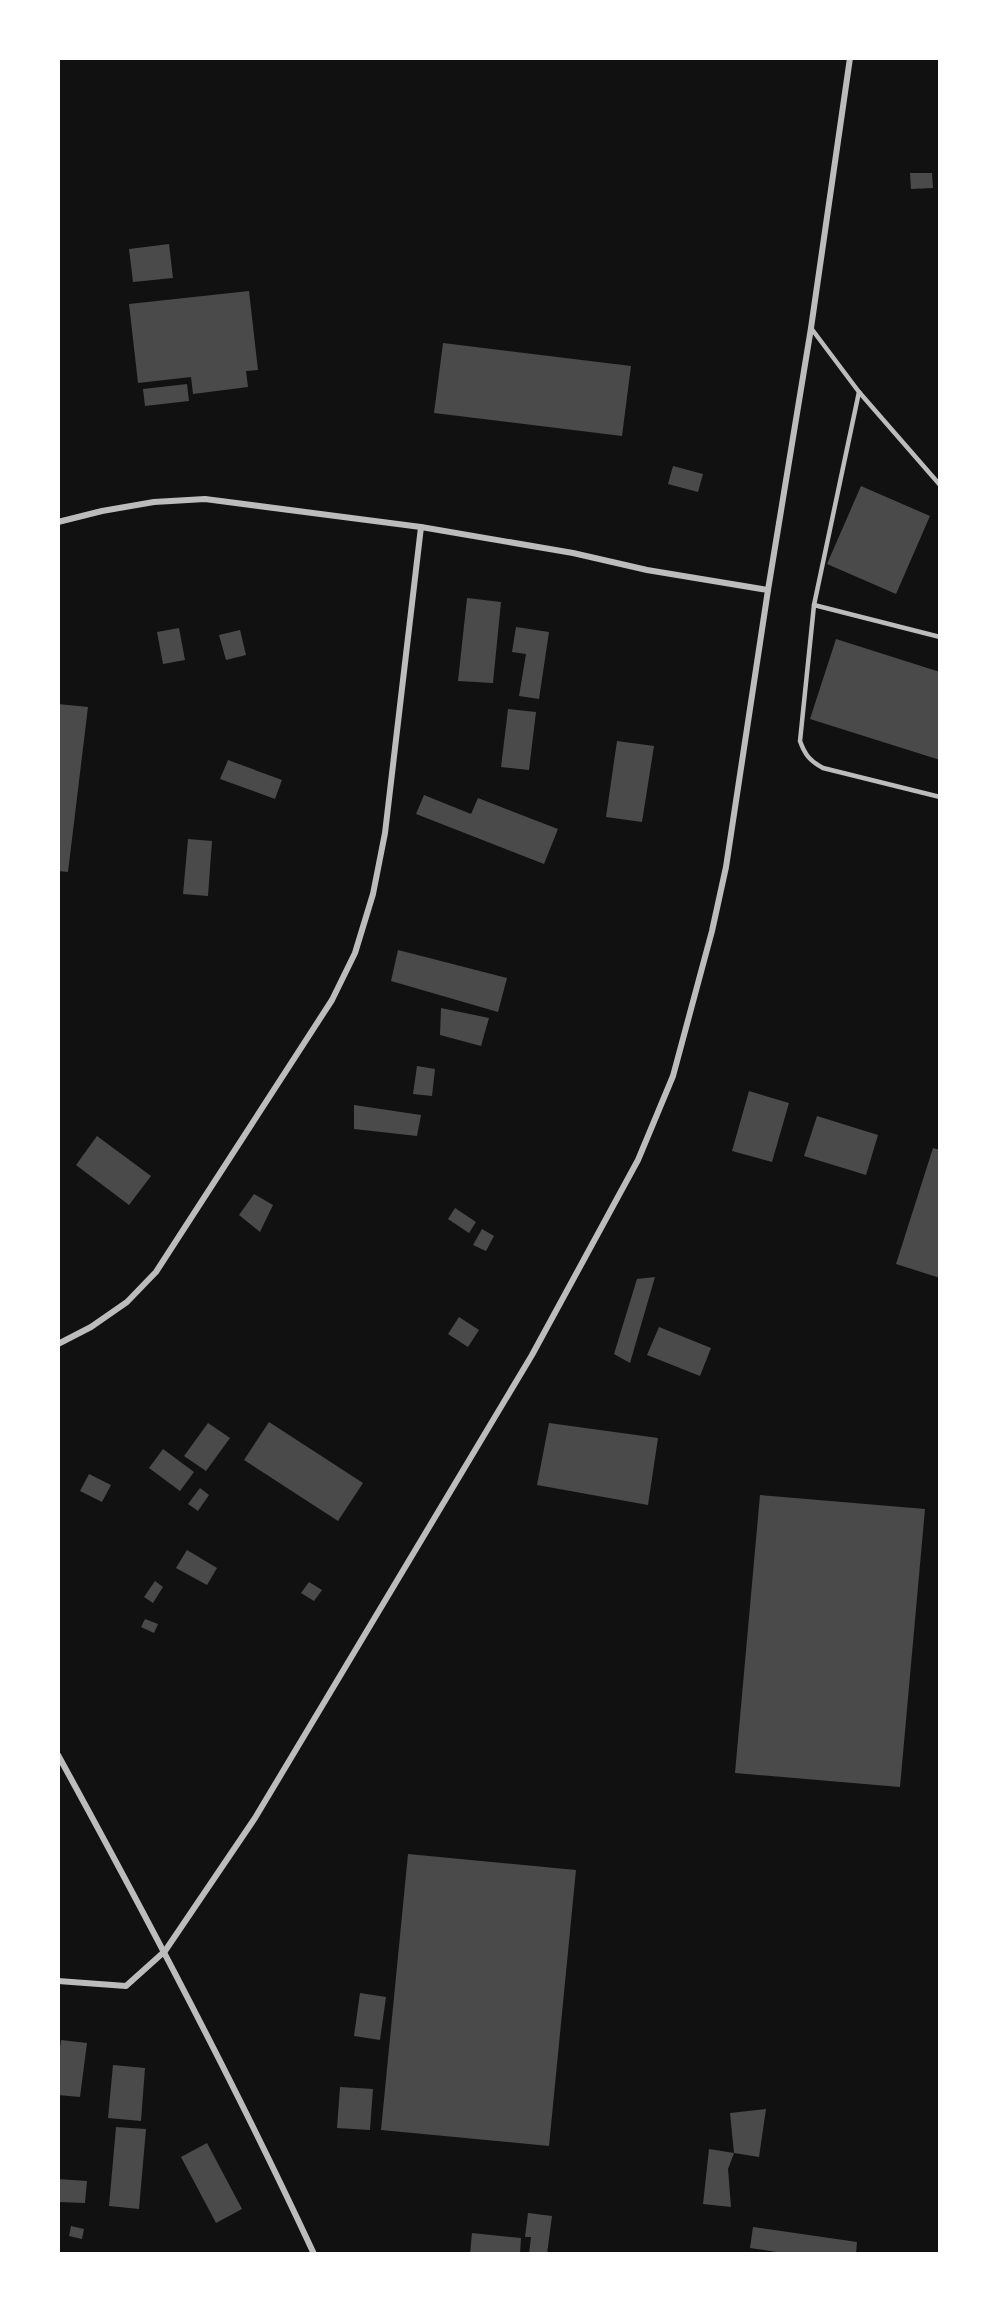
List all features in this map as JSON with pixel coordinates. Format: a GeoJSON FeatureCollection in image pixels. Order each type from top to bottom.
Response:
{"type":"FeatureCollection","features":[{"type":"Feature","properties":{"kind":"street"},"geometry":{"type":"LineString","coordinates":[[58,1981],[126,1986],[165,1951],[255,1818],[532,1355],[638,1160],[673,1076],[726,867],[811,328],[850,58]]}},
{"type":"Feature","properties":{"kind":"street"},"geometry":{"type":"LineString","coordinates":[[58,522],[154,502],[205,500],[421,527],[573,553],[646,570],[768,590]]}},
{"type":"Feature","properties":{"kind":"street"},"geometry":{"type":"LineString","coordinates":[[58,1344],[91,1327],[127,1302],[156,1272],[332,1000],[355,952],[373,894],[385,833],[421,527]]}},
{"type":"Feature","properties":{"kind":"street"},"geometry":{"type":"LineString","coordinates":[[58,1755],[165,1951],[315,2253]]}},
{"type":"Feature","properties":{"kind":"lane"},"geometry":{"type":"LineString","coordinates":[[811,328],[859,392],[939,484]]}},
{"type":"Feature","properties":{"kind":"lane"},"geometry":{"type":"LineString","coordinates":[[859,392],[814,605],[800,741],[804,753],[812,762],[823,768],[939,797]]}},
{"type":"Feature","properties":{"kind":"lane"},"geometry":{"type":"LineString","coordinates":[[814,605],[939,637]]}},
{"type":"Feature","properties":{"kind":"building"},"geometry":{"type":"Polygon","coordinates":[[[910,173],[932,173],[933,188],[911,189],[910,173]]]}},
{"type":"Feature","properties":{"kind":"building"},"geometry":{"type":"Polygon","coordinates":[[[169,244],[173,278],[133,282],[129,249],[169,244]]]}},
{"type":"Feature","properties":{"kind":"building"},"geometry":{"type":"Polygon","coordinates":[[[249,291],[258,370],[246,371],[248,387],[193,394],[191,377],[138,383],[129,304],[249,291]]]}},
{"type":"Feature","properties":{"kind":"building"},"geometry":{"type":"Polygon","coordinates":[[[443,343],[631,366],[622,436],[434,413],[443,343]]]}},
{"type":"Feature","properties":{"kind":"building"},"geometry":{"type":"Polygon","coordinates":[[[187,384],[189,401],[145,406],[143,389],[187,384]]]}},
{"type":"Feature","properties":{"kind":"building"},"geometry":{"type":"Polygon","coordinates":[[[673,466],[703,474],[698,492],[668,484],[673,466]]]}},
{"type":"Feature","properties":{"kind":"building"},"geometry":{"type":"Polygon","coordinates":[[[861,486],[930,516],[896,594],[827,564],[861,486]]]}},
{"type":"Feature","properties":{"kind":"building"},"geometry":{"type":"Polygon","coordinates":[[[467,598],[501,602],[493,683],[458,681],[467,598]]]}},
{"type":"Feature","properties":{"kind":"building"},"geometry":{"type":"Polygon","coordinates":[[[516,627],[549,632],[539,699],[519,696],[526,654],[512,652],[516,627]]]}},
{"type":"Feature","properties":{"kind":"building"},"geometry":{"type":"Polygon","coordinates":[[[179,628],[185,660],[163,664],[157,632],[179,628]]]}},
{"type":"Feature","properties":{"kind":"building"},"geometry":{"type":"Polygon","coordinates":[[[240,630],[246,655],[226,660],[219,635],[240,630]]]}},
{"type":"Feature","properties":{"kind":"building"},"geometry":{"type":"Polygon","coordinates":[[[836,639],[940,672],[940,760],[810,719],[836,639]]]}},
{"type":"Feature","properties":{"kind":"building"},"geometry":{"type":"Polygon","coordinates":[[[58,704],[88,707],[68,872],[58,871],[58,704]]]}},
{"type":"Feature","properties":{"kind":"building"},"geometry":{"type":"Polygon","coordinates":[[[508,709],[536,712],[529,770],[501,767],[508,709]]]}},
{"type":"Feature","properties":{"kind":"building"},"geometry":{"type":"Polygon","coordinates":[[[617,741],[654,746],[642,822],[606,817],[617,741]]]}},
{"type":"Feature","properties":{"kind":"building"},"geometry":{"type":"Polygon","coordinates":[[[228,760],[282,780],[275,799],[220,779],[228,760]]]}},
{"type":"Feature","properties":{"kind":"building"},"geometry":{"type":"Polygon","coordinates":[[[424,795],[471,814],[478,798],[558,829],[544,864],[416,814],[424,795]]]}},
{"type":"Feature","properties":{"kind":"building"},"geometry":{"type":"Polygon","coordinates":[[[188,839],[212,841],[208,896],[183,894],[188,839]]]}},
{"type":"Feature","properties":{"kind":"building"},"geometry":{"type":"Polygon","coordinates":[[[398,950],[507,978],[498,1012],[391,981],[398,950]]]}},
{"type":"Feature","properties":{"kind":"building"},"geometry":{"type":"Polygon","coordinates":[[[441,1008],[489,1018],[481,1046],[440,1035],[441,1008]]]}},
{"type":"Feature","properties":{"kind":"building"},"geometry":{"type":"Polygon","coordinates":[[[417,1066],[435,1069],[432,1096],[413,1094],[417,1066]]]}},
{"type":"Feature","properties":{"kind":"building"},"geometry":{"type":"Polygon","coordinates":[[[749,1091],[789,1103],[772,1162],[732,1151],[749,1091]]]}},
{"type":"Feature","properties":{"kind":"building"},"geometry":{"type":"Polygon","coordinates":[[[354,1105],[421,1115],[417,1136],[354,1129],[354,1105]]]}},
{"type":"Feature","properties":{"kind":"building"},"geometry":{"type":"Polygon","coordinates":[[[817,1116],[878,1135],[866,1175],[804,1156],[817,1116]]]}},
{"type":"Feature","properties":{"kind":"building"},"geometry":{"type":"Polygon","coordinates":[[[97,1136],[151,1176],[129,1205],[76,1165],[97,1136]]]}},
{"type":"Feature","properties":{"kind":"building"},"geometry":{"type":"Polygon","coordinates":[[[933,1148],[940,1150],[940,1278],[896,1264],[933,1148]]]}},
{"type":"Feature","properties":{"kind":"building"},"geometry":{"type":"Polygon","coordinates":[[[254,1194],[273,1205],[260,1232],[239,1215],[254,1194]]]}},
{"type":"Feature","properties":{"kind":"building"},"geometry":{"type":"Polygon","coordinates":[[[455,1208],[476,1222],[469,1233],[448,1219],[455,1208]]]}},
{"type":"Feature","properties":{"kind":"building"},"geometry":{"type":"Polygon","coordinates":[[[482,1229],[494,1236],[486,1251],[473,1245],[482,1229]]]}},
{"type":"Feature","properties":{"kind":"building"},"geometry":{"type":"Polygon","coordinates":[[[655,1277],[630,1363],[614,1354],[637,1279],[655,1277]]]}},
{"type":"Feature","properties":{"kind":"building"},"geometry":{"type":"Polygon","coordinates":[[[459,1317],[479,1330],[468,1347],[448,1334],[459,1317]]]}},
{"type":"Feature","properties":{"kind":"building"},"geometry":{"type":"Polygon","coordinates":[[[659,1327],[711,1348],[700,1376],[647,1355],[659,1327]]]}},
{"type":"Feature","properties":{"kind":"building"},"geometry":{"type":"Polygon","coordinates":[[[269,1422],[363,1483],[338,1521],[244,1460],[269,1422]]]}},
{"type":"Feature","properties":{"kind":"building"},"geometry":{"type":"Polygon","coordinates":[[[208,1423],[230,1438],[206,1471],[184,1456],[208,1423]]]}},
{"type":"Feature","properties":{"kind":"building"},"geometry":{"type":"Polygon","coordinates":[[[549,1423],[658,1438],[648,1505],[537,1485],[549,1423]]]}},
{"type":"Feature","properties":{"kind":"building"},"geometry":{"type":"Polygon","coordinates":[[[163,1449],[194,1472],[180,1491],[149,1468],[163,1449]]]}},
{"type":"Feature","properties":{"kind":"building"},"geometry":{"type":"Polygon","coordinates":[[[89,1474],[111,1485],[102,1502],[80,1491],[89,1474]]]}},
{"type":"Feature","properties":{"kind":"building"},"geometry":{"type":"Polygon","coordinates":[[[200,1488],[209,1495],[198,1511],[188,1504],[200,1488]]]}},
{"type":"Feature","properties":{"kind":"building"},"geometry":{"type":"Polygon","coordinates":[[[760,1495],[925,1509],[900,1787],[735,1773],[760,1495]]]}},
{"type":"Feature","properties":{"kind":"building"},"geometry":{"type":"Polygon","coordinates":[[[187,1550],[217,1568],[207,1585],[176,1568],[187,1550]]]}},
{"type":"Feature","properties":{"kind":"building"},"geometry":{"type":"Polygon","coordinates":[[[155,1581],[163,1587],[153,1603],[144,1597],[155,1581]]]}},
{"type":"Feature","properties":{"kind":"building"},"geometry":{"type":"Polygon","coordinates":[[[309,1582],[322,1590],[314,1601],[301,1593],[309,1582]]]}},
{"type":"Feature","properties":{"kind":"building"},"geometry":{"type":"Polygon","coordinates":[[[145,1619],[158,1624],[154,1633],[141,1627],[145,1619]]]}},
{"type":"Feature","properties":{"kind":"building"},"geometry":{"type":"Polygon","coordinates":[[[408,1854],[576,1870],[549,2146],[381,2130],[408,1854]]]}},
{"type":"Feature","properties":{"kind":"building"},"geometry":{"type":"Polygon","coordinates":[[[360,1993],[386,1997],[380,2040],[354,2036],[360,1993]]]}},
{"type":"Feature","properties":{"kind":"building"},"geometry":{"type":"Polygon","coordinates":[[[61,2040],[87,2043],[80,2097],[58,2095],[58,2048],[60,2048],[61,2040]]]}},
{"type":"Feature","properties":{"kind":"building"},"geometry":{"type":"Polygon","coordinates":[[[113,2065],[145,2068],[141,2121],[108,2118],[113,2065]]]}},
{"type":"Feature","properties":{"kind":"building"},"geometry":{"type":"Polygon","coordinates":[[[340,2087],[373,2089],[370,2130],[337,2128],[340,2087]]]}},
{"type":"Feature","properties":{"kind":"building"},"geometry":{"type":"Polygon","coordinates":[[[766,2109],[759,2157],[734,2153],[730,2113],[766,2109]]]}},
{"type":"Feature","properties":{"kind":"building"},"geometry":{"type":"Polygon","coordinates":[[[116,2127],[146,2129],[139,2209],[109,2206],[116,2127]]]}},
{"type":"Feature","properties":{"kind":"building"},"geometry":{"type":"Polygon","coordinates":[[[207,2143],[242,2209],[216,2223],[181,2157],[207,2143]]]}},
{"type":"Feature","properties":{"kind":"building"},"geometry":{"type":"Polygon","coordinates":[[[709,2149],[734,2153],[728,2169],[731,2207],[703,2204],[709,2149]]]}},
{"type":"Feature","properties":{"kind":"building"},"geometry":{"type":"Polygon","coordinates":[[[58,2179],[87,2181],[85,2203],[58,2202],[58,2179]]]}},
{"type":"Feature","properties":{"kind":"building"},"geometry":{"type":"Polygon","coordinates":[[[528,2213],[552,2216],[547,2254],[529,2254],[531,2237],[525,2237],[528,2213]]]}},
{"type":"Feature","properties":{"kind":"building"},"geometry":{"type":"Polygon","coordinates":[[[71,2226],[84,2229],[82,2239],[69,2236],[71,2226]]]}},
{"type":"Feature","properties":{"kind":"building"},"geometry":{"type":"Polygon","coordinates":[[[753,2227],[857,2242],[856,2254],[790,2254],[750,2248],[753,2227]]]}},
{"type":"Feature","properties":{"kind":"building"},"geometry":{"type":"Polygon","coordinates":[[[472,2233],[521,2238],[520,2254],[470,2254],[472,2233]]]}}]}
